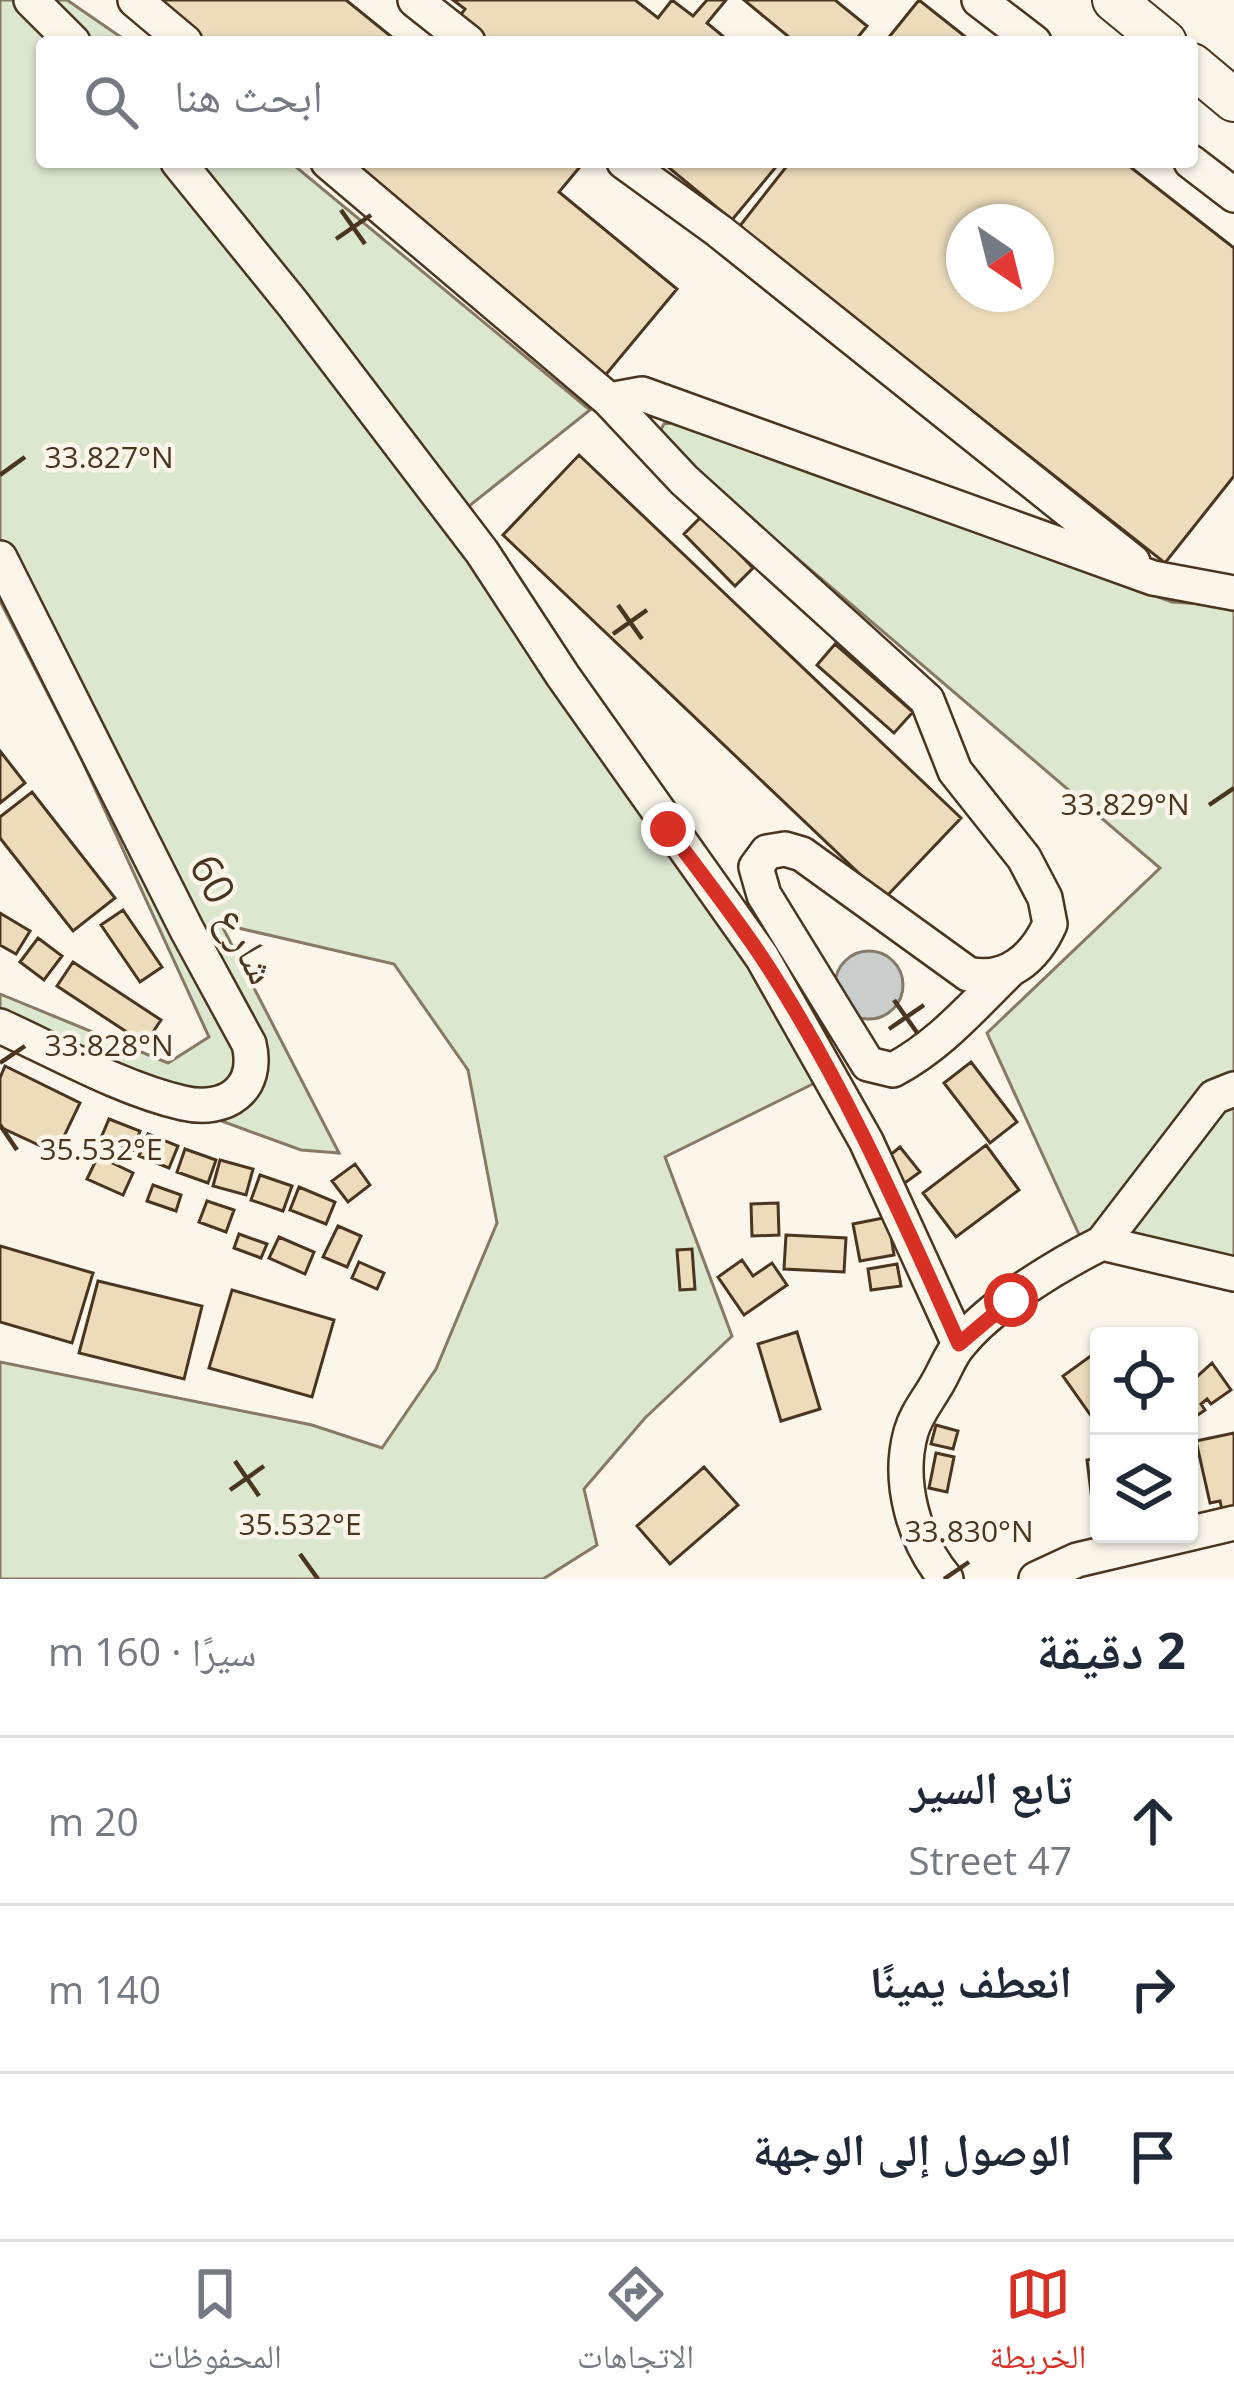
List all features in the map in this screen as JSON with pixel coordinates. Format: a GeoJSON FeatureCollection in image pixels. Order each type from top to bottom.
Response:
{"type":"FeatureCollection","features":[{"type":"Feature","properties":{"kind":"main road"},"geometry":{"type":"LineString","coordinates":[[1114,0],[1158,36]]}},
{"type":"Feature","properties":{"kind":"main road"},"geometry":{"type":"LineString","coordinates":[[1198,70],[1234,100]]}},
{"type":"Feature","properties":{"kind":"street"},"geometry":{"type":"LineString","coordinates":[[31,0],[67,36]]}},
{"type":"Feature","properties":{"kind":"street"},"geometry":{"type":"LineString","coordinates":[[134,0],[178,36]]}},
{"type":"Feature","properties":{"kind":"street"},"geometry":{"type":"LineString","coordinates":[[415,0],[460,36]]}},
{"type":"Feature","properties":{"kind":"street"},"geometry":{"type":"LineString","coordinates":[[979,0],[1026,36]]}},
{"type":"Feature","properties":{"kind":"street"},"geometry":{"type":"LineString","coordinates":[[1198,167],[1234,195]]}},
{"type":"Feature","properties":{"kind":"street"},"geometry":{"type":"LineString","coordinates":[[183,168],[482,552],[576,695],[762,957],[866,1141],[959,1344]]}},
{"type":"Feature","properties":{"kind":"street"},"geometry":{"type":"LineString","coordinates":[[335,168],[609,400],[684,480],[927,700],[955,771],[1024,858],[1050,911],[1050,924],[1033,954],[923,1054],[893,1070],[868,1064],[775,917],[757,877],[756,867],[767,852],[802,854],[968,974],[982,977],[1009,971]]}},
{"type":"Feature","properties":{"kind":"street"},"geometry":{"type":"LineString","coordinates":[[633,168],[1153,578]]}},
{"type":"Feature","properties":{"kind":"street"},"geometry":{"type":"LineString","coordinates":[[609,400],[642,394],[1153,578],[1234,593]]}},
{"type":"Feature","properties":{"kind":"street","name":"شارع 60"},"geometry":{"type":"LineString","coordinates":[[0,558],[249,1044],[250,1082],[231,1099],[184,1104],[0,1026]]}},
{"type":"Feature","properties":{"kind":"street"},"geometry":{"type":"LineString","coordinates":[[946,1579],[929,1559],[918,1534],[907,1474],[909,1436],[918,1412],[959,1344],[1011,1300],[1102,1243],[1214,1097],[1234,1089]]}},
{"type":"Feature","properties":{"kind":"street"},"geometry":{"type":"LineString","coordinates":[[1102,1243],[1234,1274]]}},
{"type":"Feature","properties":{"kind":"street"},"geometry":{"type":"LineString","coordinates":[[1036,1579],[1077,1560],[1234,1523]]}},
{"type":"Feature","properties":{"kind":"green space"},"geometry":{"type":"Polygon","coordinates":[[[0,0],[67,0],[119,36],[36,36],[36,168],[297,168],[590,410],[469,506],[835,1073],[665,1157],[732,1336],[645,1418],[584,1489],[597,1545],[543,1579],[0,1579],[0,1362],[312,1425],[382,1448],[436,1369],[497,1223],[468,1070],[394,964],[221,924],[339,1153],[301,1150],[0,1040],[0,994],[168,1063],[209,1037],[80,756],[0,601],[0,0]]]}},
{"type":"Feature","properties":{"kind":"green space"},"geometry":{"type":"Polygon","coordinates":[[[678,422],[1172,602],[1234,606],[1234,1279],[1082,1241],[987,1033],[1160,868],[722,494],[659,433],[664,424],[678,422]]]}},
{"type":"Feature","properties":{"kind":"shaded area"},"geometry":{"type":"Polygon","coordinates":[[[869,951],[893,961],[903,985],[893,1009],[869,1019],[845,1009],[835,985],[845,961],[869,951]]]}},
{"type":"Feature","properties":{"kind":"building"},"geometry":{"type":"Polygon","coordinates":[[[144,0],[346,0],[391,36],[188,36],[144,0]]]}},
{"type":"Feature","properties":{"kind":"building"},"geometry":{"type":"Polygon","coordinates":[[[453,0],[635,0],[658,18],[672,0],[693,16],[707,0],[726,0],[707,23],[723,36],[445,36],[465,9],[453,0]]]}},
{"type":"Feature","properties":{"kind":"building"},"geometry":{"type":"Polygon","coordinates":[[[744,0],[835,0],[867,26],[859,36],[788,36],[744,0]]]}},
{"type":"Feature","properties":{"kind":"building"},"geometry":{"type":"Polygon","coordinates":[[[919,0],[964,36],[890,36],[919,0]]]}},
{"type":"Feature","properties":{"kind":"building"},"geometry":{"type":"Polygon","coordinates":[[[348,168],[579,168],[559,192],[677,289],[603,378],[348,168]]]}},
{"type":"Feature","properties":{"kind":"building"},"geometry":{"type":"Polygon","coordinates":[[[669,168],[775,168],[732,220],[669,168]]]}},
{"type":"Feature","properties":{"kind":"building"},"geometry":{"type":"Polygon","coordinates":[[[785,168],[1132,168],[1234,248],[1234,476],[1165,563],[739,227],[785,168]]]}},
{"type":"Feature","properties":{"kind":"building"},"geometry":{"type":"Polygon","coordinates":[[[579,455],[961,818],[885,898],[503,535],[579,455]]]}},
{"type":"Feature","properties":{"kind":"building"},"geometry":{"type":"Polygon","coordinates":[[[702,516],[753,568],[735,586],[684,534],[702,516]]]}},
{"type":"Feature","properties":{"kind":"building"},"geometry":{"type":"Polygon","coordinates":[[[835,644],[913,712],[894,733],[817,665],[835,644]]]}},
{"type":"Feature","properties":{"kind":"building"},"geometry":{"type":"Polygon","coordinates":[[[0,751],[25,783],[0,803],[0,751]]]}},
{"type":"Feature","properties":{"kind":"building"},"geometry":{"type":"Polygon","coordinates":[[[32,792],[115,898],[73,931],[0,838],[0,817],[32,792]]]}},
{"type":"Feature","properties":{"kind":"building"},"geometry":{"type":"Polygon","coordinates":[[[123,910],[162,967],[140,982],[101,925],[123,910]]]}},
{"type":"Feature","properties":{"kind":"building"},"geometry":{"type":"Polygon","coordinates":[[[0,913],[30,931],[16,954],[0,945],[0,913]]]}},
{"type":"Feature","properties":{"kind":"building"},"geometry":{"type":"Polygon","coordinates":[[[38,938],[62,956],[44,980],[20,962],[38,938]]]}},
{"type":"Feature","properties":{"kind":"building"},"geometry":{"type":"Polygon","coordinates":[[[73,962],[161,1020],[145,1044],[57,986],[73,962]]]}},
{"type":"Feature","properties":{"kind":"building"},"geometry":{"type":"Polygon","coordinates":[[[971,1062],[1017,1122],[990,1143],[944,1083],[971,1062]]]}},
{"type":"Feature","properties":{"kind":"building"},"geometry":{"type":"Polygon","coordinates":[[[5,1066],[80,1103],[56,1153],[0,1127],[0,1078],[5,1066]]]}},
{"type":"Feature","properties":{"kind":"building"},"geometry":{"type":"Polygon","coordinates":[[[109,1119],[140,1131],[133,1150],[101,1138],[109,1119]]]}},
{"type":"Feature","properties":{"kind":"building"},"geometry":{"type":"Polygon","coordinates":[[[148,1134],[178,1146],[169,1168],[139,1156],[148,1134]]]}},
{"type":"Feature","properties":{"kind":"building"},"geometry":{"type":"Polygon","coordinates":[[[986,1145],[1019,1190],[956,1237],[923,1193],[986,1145]]]}},
{"type":"Feature","properties":{"kind":"building"},"geometry":{"type":"Polygon","coordinates":[[[900,1147],[920,1172],[902,1185],[883,1161],[900,1147]]]}},
{"type":"Feature","properties":{"kind":"building"},"geometry":{"type":"Polygon","coordinates":[[[185,1149],[216,1160],[208,1183],[177,1172],[185,1149]]]}},
{"type":"Feature","properties":{"kind":"building"},"geometry":{"type":"Polygon","coordinates":[[[98,1156],[133,1173],[123,1195],[87,1179],[98,1156]]]}},
{"type":"Feature","properties":{"kind":"building"},"geometry":{"type":"Polygon","coordinates":[[[220,1160],[253,1169],[246,1195],[213,1186],[220,1160]]]}},
{"type":"Feature","properties":{"kind":"building"},"geometry":{"type":"Polygon","coordinates":[[[355,1164],[370,1185],[348,1202],[332,1181],[355,1164]]]}},
{"type":"Feature","properties":{"kind":"building"},"geometry":{"type":"Polygon","coordinates":[[[260,1175],[292,1186],[283,1211],[251,1200],[260,1175]]]}},
{"type":"Feature","properties":{"kind":"building"},"geometry":{"type":"Polygon","coordinates":[[[153,1185],[181,1195],[176,1211],[147,1201],[153,1185]]]}},
{"type":"Feature","properties":{"kind":"building"},"geometry":{"type":"Polygon","coordinates":[[[299,1187],[335,1202],[326,1224],[290,1210],[299,1187]]]}},
{"type":"Feature","properties":{"kind":"building"},"geometry":{"type":"Polygon","coordinates":[[[207,1201],[234,1210],[226,1232],[199,1222],[207,1201]]]}},
{"type":"Feature","properties":{"kind":"building"},"geometry":{"type":"Polygon","coordinates":[[[778,1203],[779,1235],[752,1236],[751,1204],[778,1203]]]}},
{"type":"Feature","properties":{"kind":"building"},"geometry":{"type":"Polygon","coordinates":[[[888,1217],[894,1255],[860,1261],[853,1224],[888,1217]]]}},
{"type":"Feature","properties":{"kind":"building"},"geometry":{"type":"Polygon","coordinates":[[[338,1226],[361,1236],[347,1267],[323,1257],[338,1226]]]}},
{"type":"Feature","properties":{"kind":"building"},"geometry":{"type":"Polygon","coordinates":[[[239,1234],[267,1244],[261,1258],[234,1248],[239,1234]]]}},
{"type":"Feature","properties":{"kind":"building"},"geometry":{"type":"Polygon","coordinates":[[[786,1235],[846,1238],[844,1272],[784,1269],[786,1235]]]}},
{"type":"Feature","properties":{"kind":"building"},"geometry":{"type":"Polygon","coordinates":[[[279,1237],[314,1252],[305,1274],[269,1258],[279,1237]]]}},
{"type":"Feature","properties":{"kind":"building"},"geometry":{"type":"Polygon","coordinates":[[[0,1246],[93,1273],[72,1343],[0,1322],[0,1246]]]}},
{"type":"Feature","properties":{"kind":"building"},"geometry":{"type":"Polygon","coordinates":[[[692,1249],[695,1289],[680,1290],[677,1250],[692,1249]]]}},
{"type":"Feature","properties":{"kind":"building"},"geometry":{"type":"Polygon","coordinates":[[[742,1260],[753,1276],[772,1263],[787,1285],[744,1315],[718,1277],[742,1260]]]}},
{"type":"Feature","properties":{"kind":"building"},"geometry":{"type":"Polygon","coordinates":[[[359,1262],[384,1273],[377,1289],[352,1278],[359,1262]]]}},
{"type":"Feature","properties":{"kind":"building"},"geometry":{"type":"Polygon","coordinates":[[[897,1264],[901,1286],[871,1290],[868,1269],[897,1264]]]}},
{"type":"Feature","properties":{"kind":"building"},"geometry":{"type":"Polygon","coordinates":[[[98,1281],[202,1306],[184,1379],[79,1353],[98,1281]]]}},
{"type":"Feature","properties":{"kind":"building"},"geometry":{"type":"Polygon","coordinates":[[[232,1290],[334,1320],[312,1397],[209,1368],[232,1290]]]}},
{"type":"Feature","properties":{"kind":"building"},"geometry":{"type":"Polygon","coordinates":[[[797,1332],[820,1409],[781,1421],[758,1344],[797,1332]]]}},
{"type":"Feature","properties":{"kind":"building"},"geometry":{"type":"Polygon","coordinates":[[[1090,1356],[1090,1414],[1063,1376],[1090,1356]]]}},
{"type":"Feature","properties":{"kind":"building"},"geometry":{"type":"Polygon","coordinates":[[[1212,1363],[1231,1390],[1211,1404],[1207,1399],[1201,1404],[1205,1410],[1198,1415],[1198,1376],[1212,1363]]]}},
{"type":"Feature","properties":{"kind":"building"},"geometry":{"type":"Polygon","coordinates":[[[936,1425],[958,1431],[953,1449],[931,1444],[936,1425]]]}},
{"type":"Feature","properties":{"kind":"building"},"geometry":{"type":"Polygon","coordinates":[[[1234,1433],[1234,1507],[1222,1510],[1220,1501],[1210,1503],[1198,1441],[1234,1433]]]}},
{"type":"Feature","properties":{"kind":"building"},"geometry":{"type":"Polygon","coordinates":[[[936,1453],[954,1457],[947,1492],[929,1488],[936,1453]]]}},
{"type":"Feature","properties":{"kind":"building"},"geometry":{"type":"Polygon","coordinates":[[[704,1467],[738,1505],[670,1564],[637,1526],[704,1467]]]}},
{"type":"Feature","properties":{"kind":"route"},"geometry":{"type":"LineString","coordinates":[[668,829],[762,957],[812,1043],[866,1141],[959,1344],[1011,1300]]}}]}
